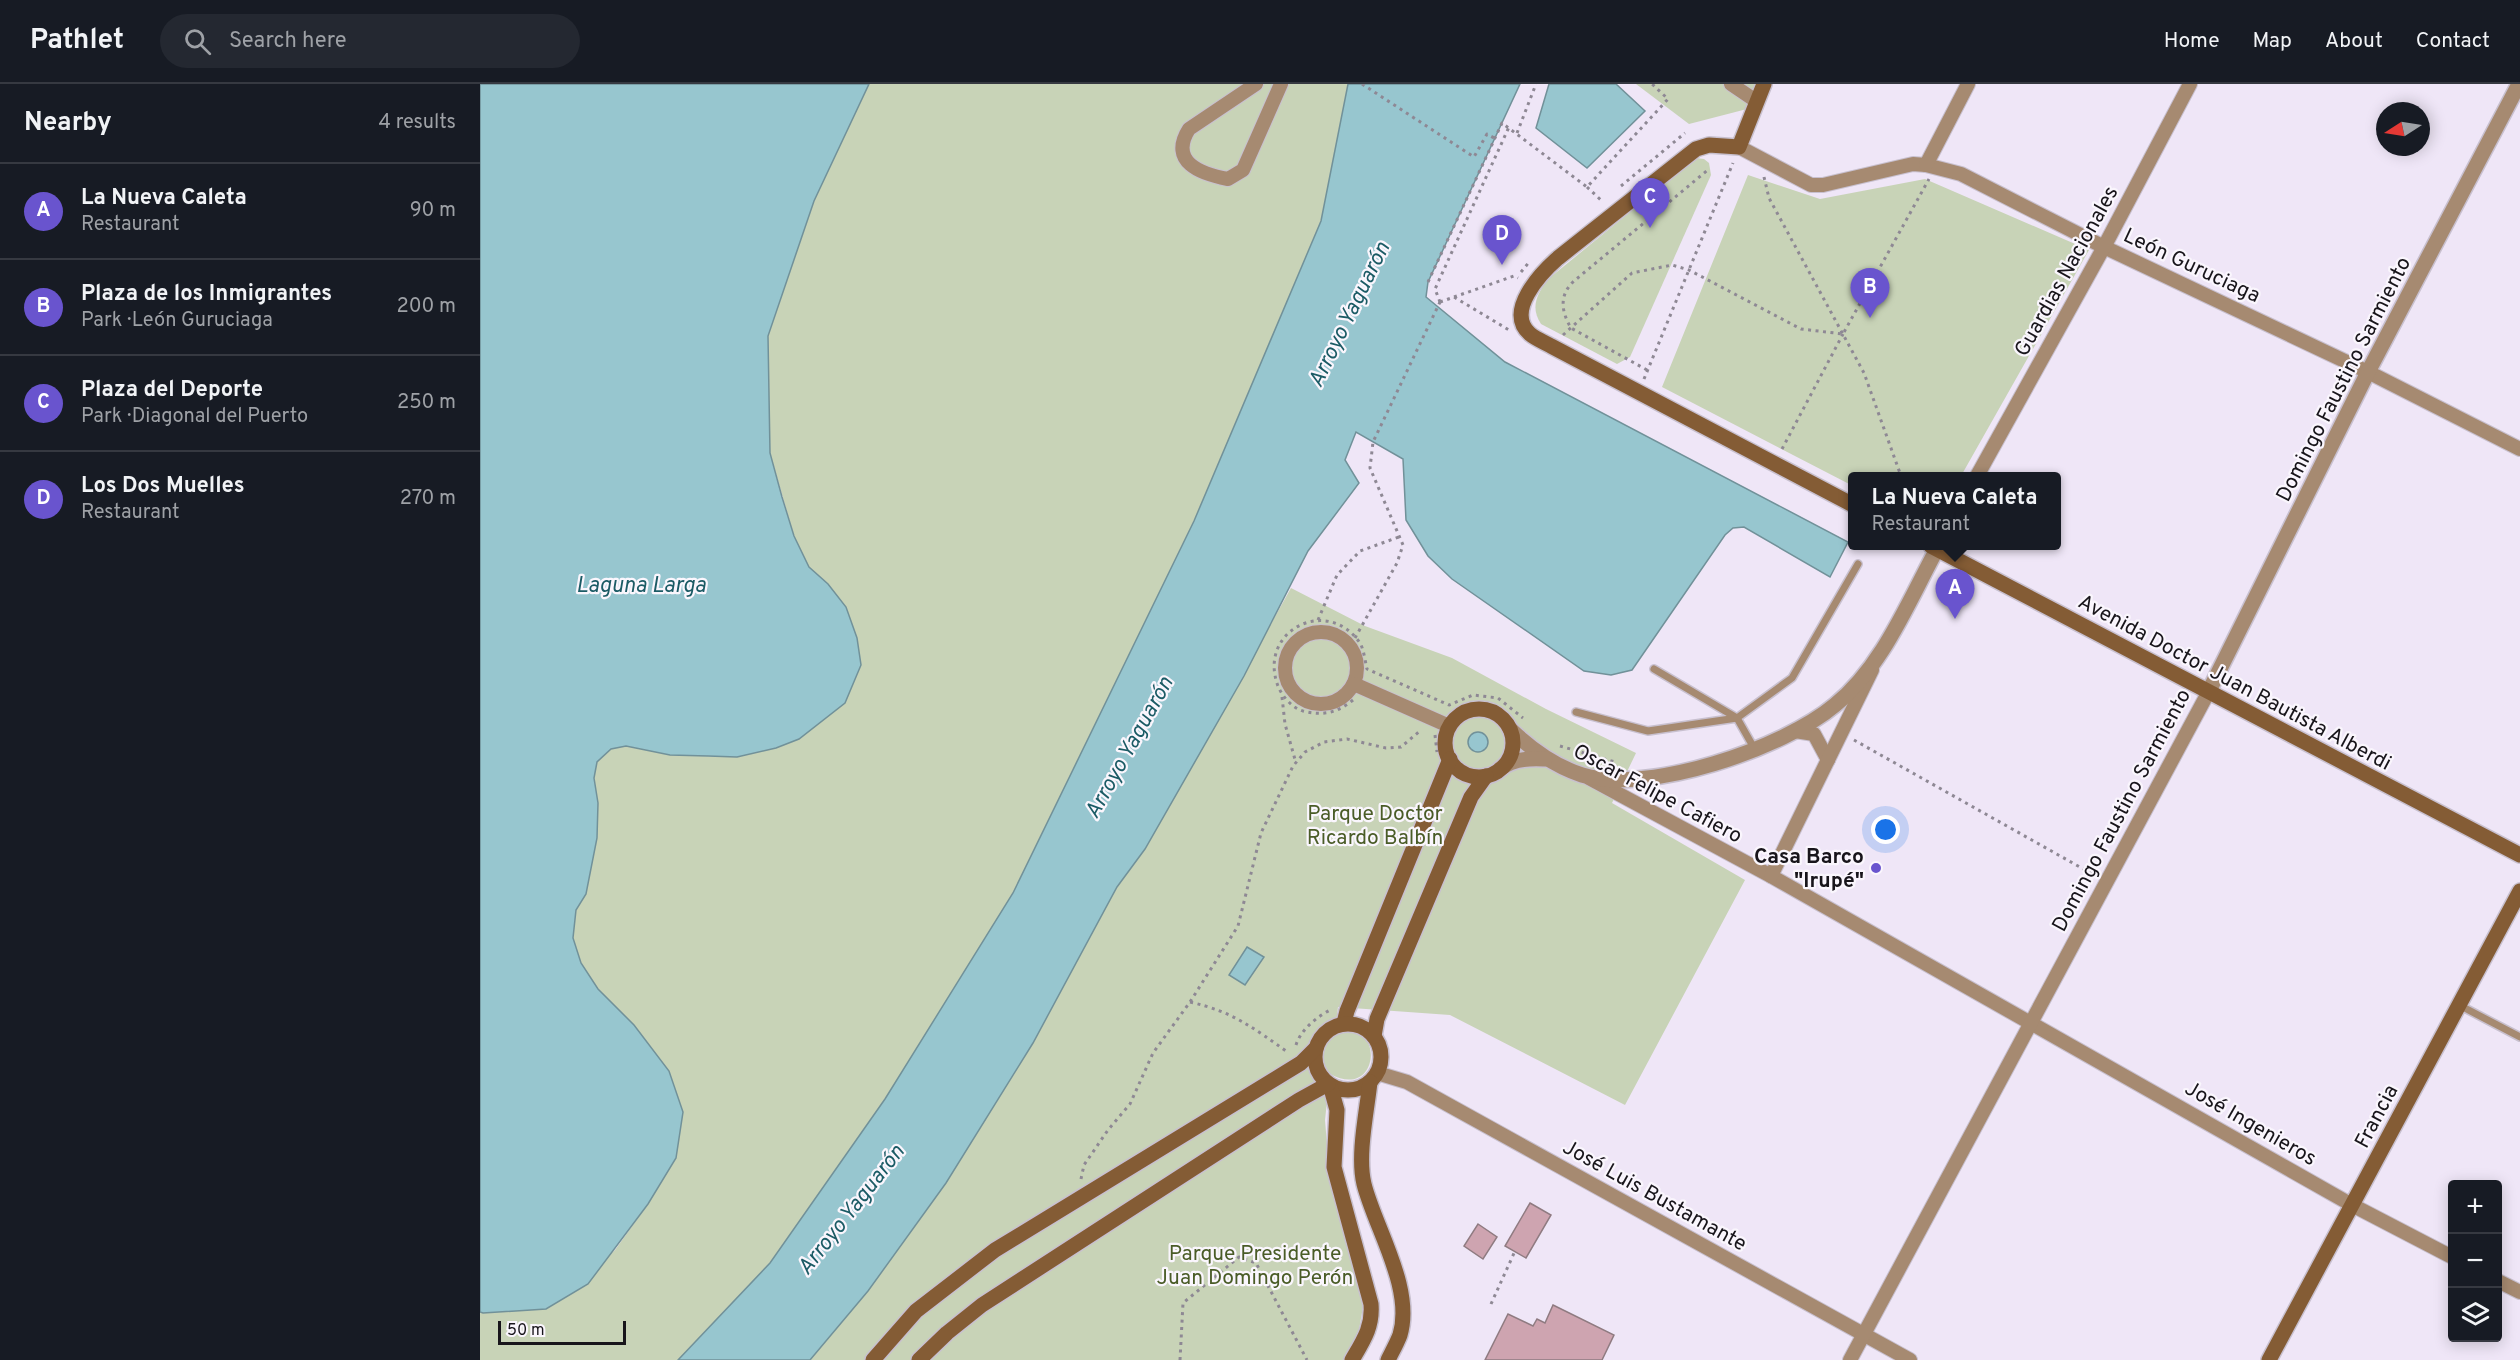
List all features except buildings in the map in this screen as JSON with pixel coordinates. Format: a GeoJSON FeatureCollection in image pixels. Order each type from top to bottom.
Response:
{"type":"FeatureCollection","features":[{"type":"Feature","properties":{"kind":"main road"},"geometry":{"type":"LineString","coordinates":[[1764,84],[1739,147],[1709,145],[1696,149],[1540,273],[1526,294],[1525,326],[1551,346],[1848,502]]}},
{"type":"Feature","properties":{"kind":"main road","name":"Avenida Doctor Juan Bautista Alberdi"},"geometry":{"type":"LineString","coordinates":[[1942,550],[2208,693],[2520,855]]}},
{"type":"Feature","properties":{"kind":"main road"},"geometry":{"type":"LineString","coordinates":[[1374,1036],[1377,1019],[1471,797],[1486,776],[1500,769],[1506,762],[1512,746],[1510,729],[1496,713],[1486,709],[1465,712],[1456,717],[1449,726],[1445,743],[1450,759],[1456,768],[1465,774],[1486,776]]}},
{"type":"Feature","properties":{"kind":"main road"},"geometry":{"type":"LineString","coordinates":[[1344,1023],[1450,759]]}},
{"type":"Feature","properties":{"kind":"main road","name":"Francia"},"geometry":{"type":"LineString","coordinates":[[2269,1360],[2520,891]]}},
{"type":"Feature","properties":{"kind":"main road"},"geometry":{"type":"LineString","coordinates":[[873,1360],[916,1311],[995,1250],[1301,1063],[1316,1048],[1326,1031],[1344,1023],[1364,1027],[1374,1036],[1381,1054],[1374,1078],[1363,1156],[1364,1182],[1394,1267],[1402,1305],[1400,1335],[1388,1360]]}},
{"type":"Feature","properties":{"kind":"main road"},"geometry":{"type":"LineString","coordinates":[[1316,1048],[1316,1068],[1329,1084],[1338,1089],[1355,1090],[1374,1078]]}},
{"type":"Feature","properties":{"kind":"main road"},"geometry":{"type":"LineString","coordinates":[[919,1360],[947,1333],[982,1305],[1299,1100],[1329,1084]]}},
{"type":"Feature","properties":{"kind":"main road"},"geometry":{"type":"LineString","coordinates":[[1329,1084],[1337,1110],[1334,1167],[1371,1304],[1372,1317],[1369,1330],[1352,1360]]}},
{"type":"Feature","properties":{"kind":"street"},"geometry":{"type":"LineString","coordinates":[[1256,84],[1189,129],[1183,139],[1182,152],[1195,170],[1228,179],[1243,170],[1281,84]]}},
{"type":"Feature","properties":{"kind":"street"},"geometry":{"type":"LineString","coordinates":[[1731,84],[1756,101]]}},
{"type":"Feature","properties":{"kind":"street"},"geometry":{"type":"LineString","coordinates":[[1931,166],[1968,84]]}},
{"type":"Feature","properties":{"kind":"street","name":"Guardias Nacionales"},"geometry":{"type":"LineString","coordinates":[[1980,472],[2104,247],[2190,84]]}},
{"type":"Feature","properties":{"kind":"street","name":"Domingo Faustino Sarmiento"},"geometry":{"type":"LineString","coordinates":[[1850,1360],[2208,693],[2368,372],[2519,84]]}},
{"type":"Feature","properties":{"kind":"street","name":"León Guruciaga"},"geometry":{"type":"LineString","coordinates":[[1739,147],[1759,155],[1811,185],[1913,165],[1931,166],[1961,174],[2104,247],[2368,372],[2520,448]]}},
{"type":"Feature","properties":{"kind":"street"},"geometry":{"type":"LineString","coordinates":[[1771,876],[1883,648],[1934,550]]}},
{"type":"Feature","properties":{"kind":"street"},"geometry":{"type":"LineString","coordinates":[[1356,690],[1357,661],[1346,641],[1336,634],[1325,631],[1303,636],[1287,653],[1284,665],[1286,678],[1291,689],[1300,698],[1312,703],[1324,704],[1336,701],[1356,690],[1449,726]]}},
{"type":"Feature","properties":{"kind":"street"},"geometry":{"type":"LineString","coordinates":[[1582,775],[1632,780],[1684,772],[1795,731],[1835,705],[1856,684],[1883,648]]}},
{"type":"Feature","properties":{"kind":"street","name":"Oscar Felipe Cafiero"},"geometry":{"type":"LineString","coordinates":[[1510,729],[1532,750],[1548,759],[1771,876],[2031,1022]]}},
{"type":"Feature","properties":{"kind":"street"},"geometry":{"type":"LineString","coordinates":[[1795,731],[1814,735],[1828,760]]}},
{"type":"Feature","properties":{"kind":"street","name":"Oscar Felipe Cafiero"},"geometry":{"type":"LineString","coordinates":[[1500,769],[1506,764],[1532,758],[1548,759]]}},
{"type":"Feature","properties":{"kind":"street","name":"José Ingenieros"},"geometry":{"type":"LineString","coordinates":[[2031,1022],[2352,1205],[2448,1255]]}},
{"type":"Feature","properties":{"kind":"street","name":"José Luis Bustamante"},"geometry":{"type":"LineString","coordinates":[[1374,1078],[1407,1082],[1910,1360]]}},
{"type":"Feature","properties":{"kind":"street"},"geometry":{"type":"LineString","coordinates":[[2502,1283],[2520,1292]]}},
{"type":"Feature","properties":{"kind":"lane"},"geometry":{"type":"LineString","coordinates":[[1576,712],[1648,730],[1737,718],[1792,678],[1858,564]]}},
{"type":"Feature","properties":{"kind":"lane"},"geometry":{"type":"LineString","coordinates":[[1654,669],[1737,718],[1754,748]]}},
{"type":"Feature","properties":{"kind":"lane"},"geometry":{"type":"LineString","coordinates":[[2459,1005],[2520,1037]]}},
{"type":"Feature","properties":{"kind":"path"},"geometry":{"type":"LineString","coordinates":[[1362,84],[1474,158],[1487,134],[1496,139]]}},
{"type":"Feature","properties":{"kind":"path"},"geometry":{"type":"LineString","coordinates":[[1517,133],[1536,84]]}},
{"type":"Feature","properties":{"kind":"path"},"geometry":{"type":"LineString","coordinates":[[1428,282],[1502,123],[1587,187],[1668,99],[1652,84]]}},
{"type":"Feature","properties":{"kind":"path"},"geometry":{"type":"LineString","coordinates":[[1440,302],[1435,289],[1509,127]]}},
{"type":"Feature","properties":{"kind":"path"},"geometry":{"type":"LineString","coordinates":[[1612,193],[1685,133]]}},
{"type":"Feature","properties":{"kind":"path"},"geometry":{"type":"LineString","coordinates":[[1638,392],[1739,147]]}},
{"type":"Feature","properties":{"kind":"path"},"geometry":{"type":"LineString","coordinates":[[1759,155],[1769,198],[1864,373],[1899,472]]}},
{"type":"Feature","properties":{"kind":"path"},"geometry":{"type":"LineString","coordinates":[[1774,465],[1931,166]]}},
{"type":"Feature","properties":{"kind":"path"},"geometry":{"type":"LineString","coordinates":[[1647,370],[1570,328],[1562,297],[1565,289],[1709,169]]}},
{"type":"Feature","properties":{"kind":"path"},"geometry":{"type":"LineString","coordinates":[[1551,346],[1632,273],[1672,265],[1689,270],[1801,329],[1843,334]]}},
{"type":"Feature","properties":{"kind":"path"},"geometry":{"type":"LineString","coordinates":[[1355,638],[1397,563],[1403,545],[1370,468],[1373,442],[1440,302],[1514,276],[1518,278]]}},
{"type":"Feature","properties":{"kind":"path"},"geometry":{"type":"LineString","coordinates":[[1454,297],[1508,330],[1525,326]]}},
{"type":"Feature","properties":{"kind":"path"},"geometry":{"type":"LineString","coordinates":[[1318,620],[1336,575],[1360,551],[1399,537]]}},
{"type":"Feature","properties":{"kind":"path"},"geometry":{"type":"LineString","coordinates":[[1296,763],[1285,724],[1281,696],[1272,672],[1277,646],[1294,627],[1318,620],[1346,627],[1361,645],[1367,669],[1449,705],[1473,695],[1498,698],[1522,716],[1526,723]]}},
{"type":"Feature","properties":{"kind":"path"},"geometry":{"type":"LineString","coordinates":[[1281,696],[1299,710],[1321,715],[1342,709],[1356,690]]}},
{"type":"Feature","properties":{"kind":"path"},"geometry":{"type":"LineString","coordinates":[[1089,1176],[1081,1181],[1084,1165],[1108,1130],[1130,1104],[1153,1053],[1190,1002],[1238,926],[1261,832],[1296,763],[1305,752],[1324,742],[1347,739],[1386,748],[1401,747],[1426,724]]}},
{"type":"Feature","properties":{"kind":"path"},"geometry":{"type":"LineString","coordinates":[[1841,733],[2106,882]]}},
{"type":"Feature","properties":{"kind":"path"},"geometry":{"type":"LineString","coordinates":[[1554,745],[1619,763]]}},
{"type":"Feature","properties":{"kind":"path"},"geometry":{"type":"LineString","coordinates":[[1190,1002],[1218,1008],[1244,1021],[1293,1056]]}},
{"type":"Feature","properties":{"kind":"path"},"geometry":{"type":"LineString","coordinates":[[1285,1060],[1293,1056],[1298,1037],[1323,1014],[1336,1006]]}},
{"type":"Feature","properties":{"kind":"path"},"geometry":{"type":"LineString","coordinates":[[1491,1304],[1515,1251]]}},
{"type":"Feature","properties":{"kind":"path"},"geometry":{"type":"LineString","coordinates":[[1180,1360],[1183,1303],[1239,1257],[1256,1263],[1306,1360]]}},
{"type":"Feature","properties":{"kind":"green space"},"geometry":{"type":"Polygon","coordinates":[[[869,84],[1348,84],[1321,221],[1194,521],[1013,893],[885,1099],[770,1263],[678,1360],[480,1360],[480,1312],[546,1309],[615,1250],[648,1204],[676,1158],[669,1071],[634,1025],[598,989],[581,963],[573,938],[576,910],[586,894],[598,803],[594,778],[597,762],[611,749],[626,746],[670,755],[737,757],[776,748],[799,739],[828,584],[809,567],[794,536],[770,453],[768,336],[814,201],[869,84]]]}},
{"type":"Feature","properties":{"kind":"green space"},"geometry":{"type":"Polygon","coordinates":[[[1636,84],[1757,84],[1747,109],[1689,124],[1636,84]]]}},
{"type":"Feature","properties":{"kind":"green space"},"geometry":{"type":"Polygon","coordinates":[[[1696,158],[1704,159],[1709,163],[1711,175],[1630,357],[1617,364],[1541,324],[1535,307],[1540,291],[1547,280],[1696,158]]]}},
{"type":"Feature","properties":{"kind":"green space"},"geometry":{"type":"Polygon","coordinates":[[[1748,175],[1820,199],[1925,179],[2089,250],[1963,472],[1848,472],[1848,483],[1662,387],[1748,175]]]}},
{"type":"Feature","properties":{"kind":"green space","name":"Parque Doctor Ricardo Balbín"},"geometry":{"type":"Polygon","coordinates":[[[1291,588],[1365,626],[1452,658],[1546,709],[1636,753],[1612,803],[1745,880],[1625,1105],[1450,1015],[1338,1007],[1335,1033],[1352,1031],[1363,1036],[1369,1045],[1371,1057],[1367,1069],[1359,1077],[1347,1080],[1330,1074],[1325,1120],[1332,1180],[1363,1307],[1357,1341],[1343,1360],[810,1360],[868,1291],[946,1183],[1033,1043],[1117,887],[1145,849],[1291,588]]]}},
{"type":"Feature","properties":{"kind":"water","name":"Laguna Larga"},"geometry":{"type":"Polygon","coordinates":[[[480,84],[869,84],[814,201],[768,336],[770,453],[782,497],[794,536],[809,567],[828,584],[846,607],[857,638],[861,665],[845,703],[799,739],[776,748],[737,757],[670,755],[626,746],[611,749],[597,762],[594,778],[598,803],[597,838],[586,894],[576,910],[573,938],[581,963],[598,989],[634,1025],[669,1071],[683,1112],[676,1158],[648,1204],[588,1284],[546,1309],[483,1313],[480,1312],[480,84]]]}},
{"type":"Feature","properties":{"kind":"water","name":"Arroyo Yaguarón"},"geometry":{"type":"Polygon","coordinates":[[[1348,84],[1520,84],[1428,282],[1426,297],[1505,362],[1848,542],[1830,577],[1744,527],[1733,528],[1725,535],[1632,670],[1611,675],[1584,671],[1452,579],[1428,556],[1406,520],[1403,459],[1356,432],[1345,460],[1359,483],[1308,551],[1244,676],[1145,849],[1117,887],[1033,1043],[946,1183],[868,1291],[810,1360],[678,1360],[770,1263],[885,1099],[1013,893],[1194,521],[1321,221],[1348,84]]]}},
{"type":"Feature","properties":{"kind":"water"},"geometry":{"type":"Polygon","coordinates":[[[1549,84],[1616,84],[1645,111],[1587,168],[1536,128],[1549,84]]]}},
{"type":"Feature","properties":{"kind":"water"},"geometry":{"type":"Polygon","coordinates":[[[1478,732],[1485,735],[1488,742],[1485,749],[1478,752],[1471,749],[1468,742],[1471,735],[1478,732]]]}},
{"type":"Feature","properties":{"kind":"water"},"geometry":{"type":"Polygon","coordinates":[[[1247,947],[1264,957],[1245,985],[1229,975],[1247,947]]]}},
{"type":"Feature","properties":{"kind":"place","name":"Plaza del Deporte"},"geometry":{"type":"Point","coordinates":[1650,228]}},
{"type":"Feature","properties":{"kind":"place","name":"Los Dos Muelles"},"geometry":{"type":"Point","coordinates":[1502,265]}},
{"type":"Feature","properties":{"kind":"place","name":"Plaza de los Inmigrantes"},"geometry":{"type":"Point","coordinates":[1870,318]}},
{"type":"Feature","properties":{"kind":"place","name":"La Nueva Caleta"},"geometry":{"type":"Point","coordinates":[1955,619]}},
{"type":"Feature","properties":{"kind":"place","name":"Casa Barco \"Irupé\""},"geometry":{"type":"Point","coordinates":[1876,868]}},
{"type":"Feature","properties":{"kind":"park label","name":"Parque Presidente Juan Domingo Perón"},"geometry":{"type":"Point","coordinates":[1255,1265]}}]}
